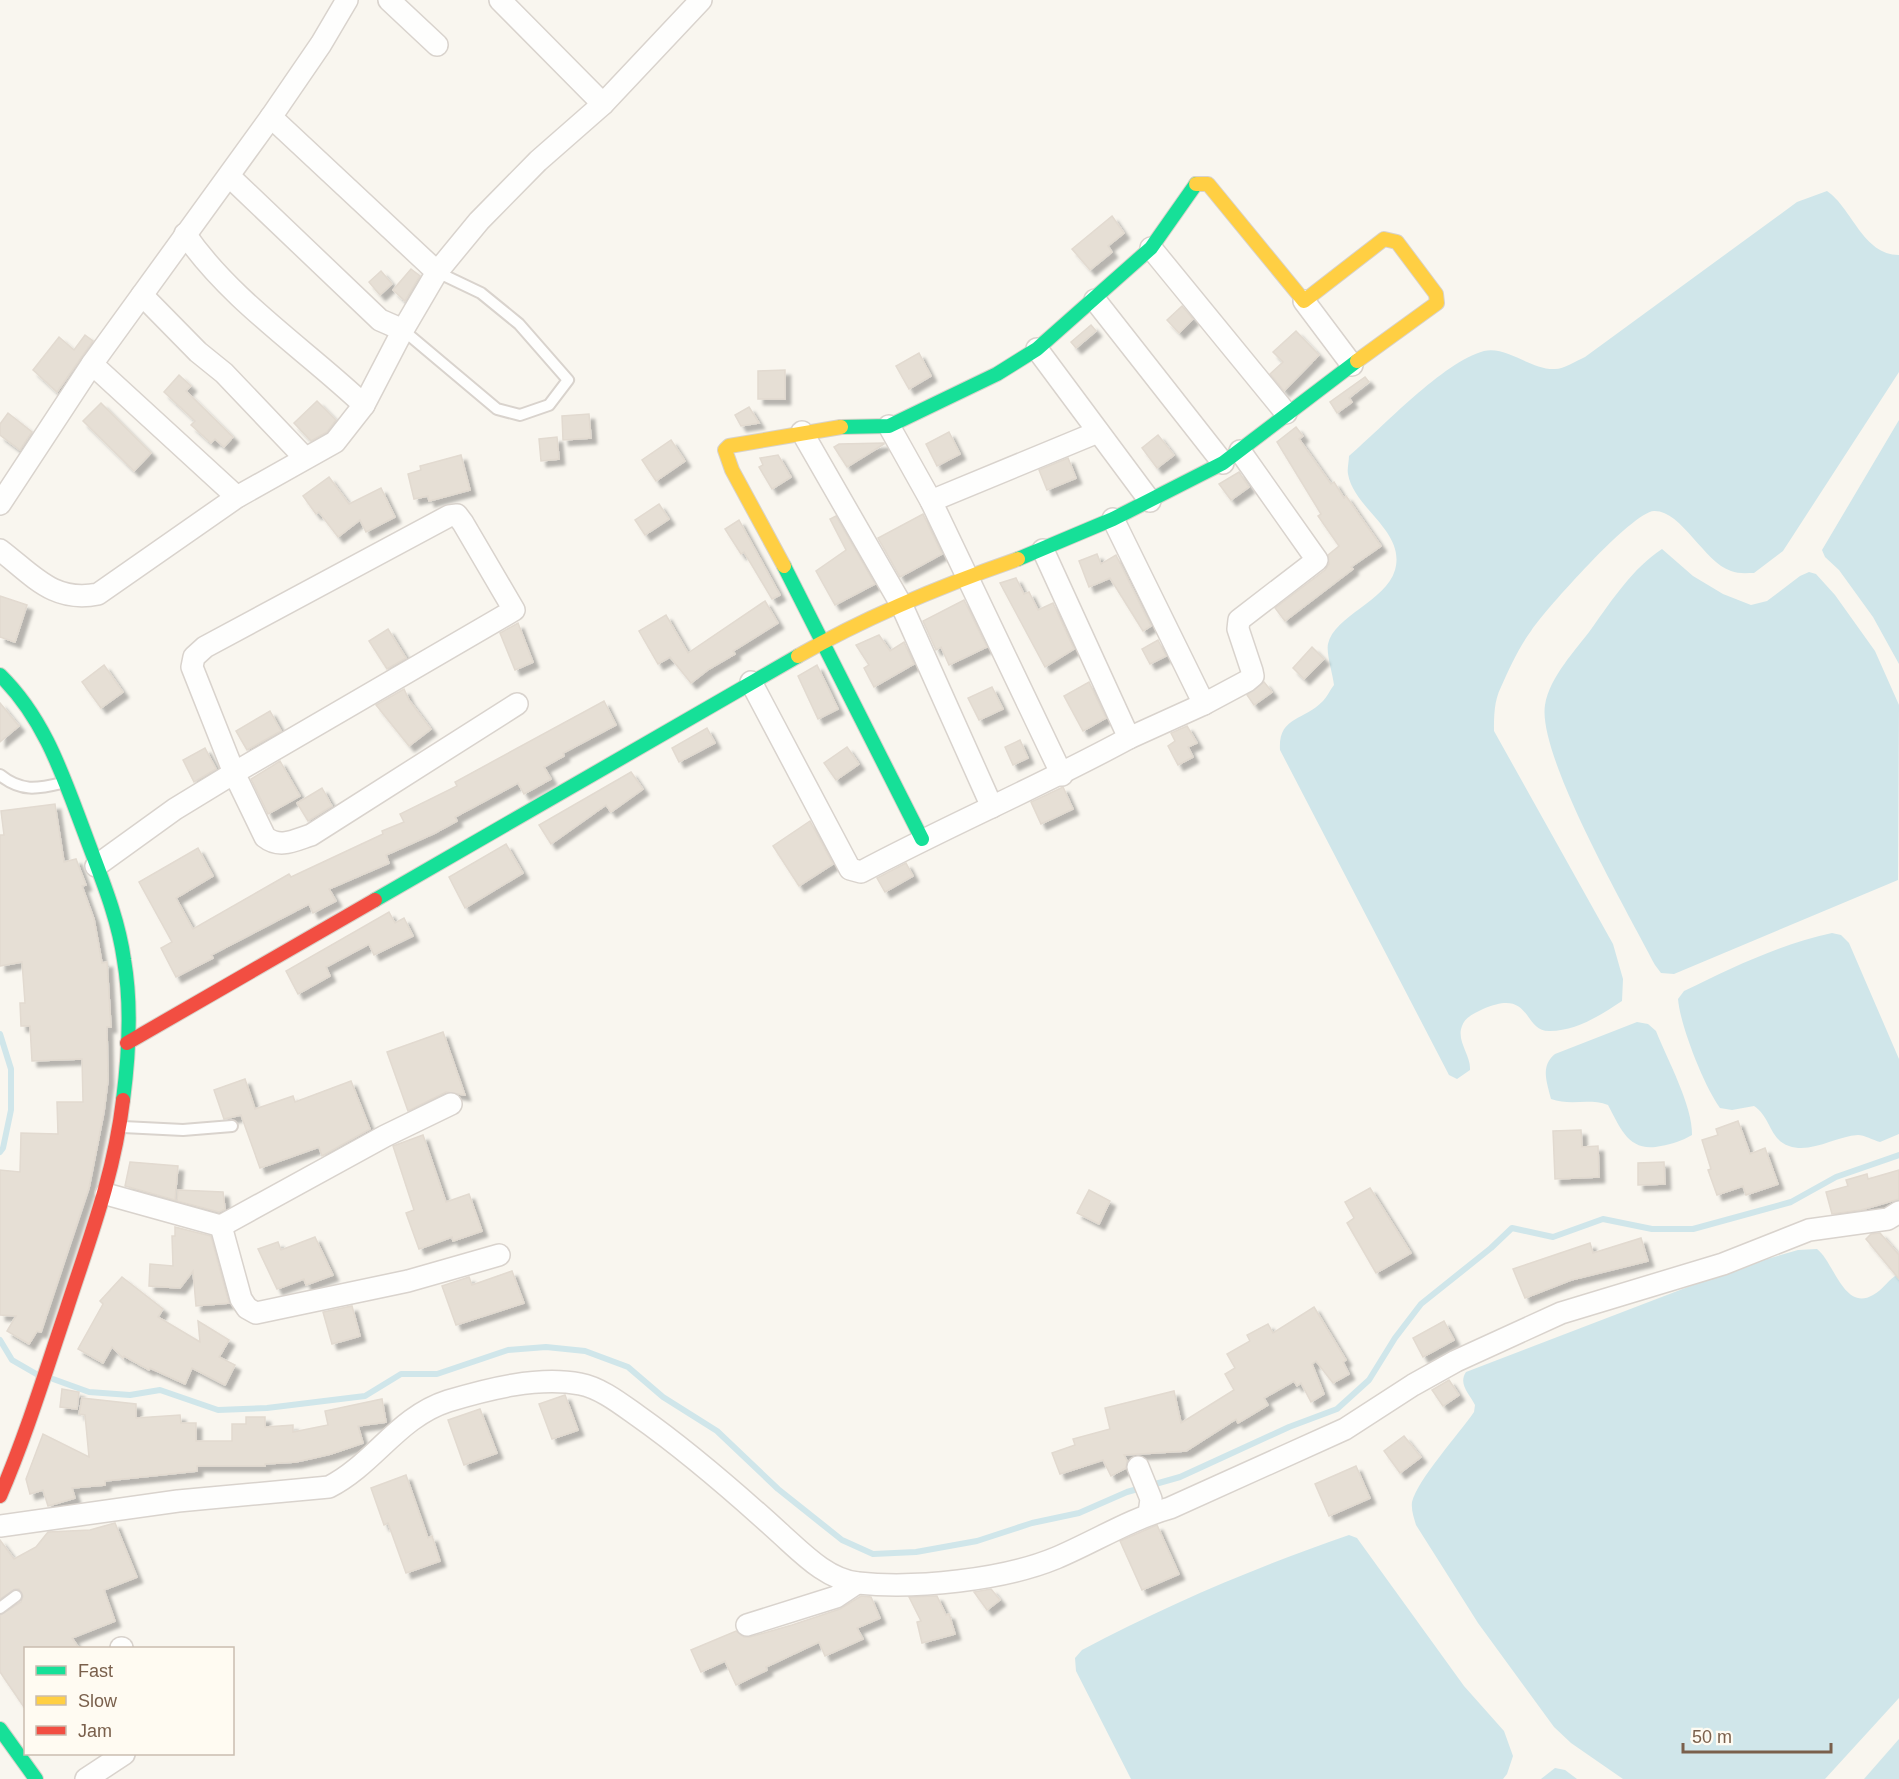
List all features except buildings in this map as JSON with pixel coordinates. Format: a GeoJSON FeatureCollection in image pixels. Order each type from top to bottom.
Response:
{"type":"FeatureCollection","features":[{"type":"Feature","properties":{"kind":"street"},"geometry":{"type":"LineString","coordinates":[[0,504],[92,364],[271,117],[321,44],[346,0]]}},
{"type":"Feature","properties":{"kind":"street"},"geometry":{"type":"LineString","coordinates":[[389,0],[437,45]]}},
{"type":"Feature","properties":{"kind":"street"},"geometry":{"type":"LineString","coordinates":[[500,0],[603,104]]}},
{"type":"Feature","properties":{"kind":"street"},"geometry":{"type":"LineString","coordinates":[[0,550],[56,593],[76,597],[98,594],[237,497],[334,442],[364,405],[402,330],[437,272],[479,221],[538,161],[603,104],[701,0]]}},
{"type":"Feature","properties":{"kind":"street"},"geometry":{"type":"LineString","coordinates":[[271,117],[437,272]]}},
{"type":"Feature","properties":{"kind":"street"},"geometry":{"type":"LineString","coordinates":[[229,176],[380,320],[402,330]]}},
{"type":"Feature","properties":{"kind":"street"},"geometry":{"type":"LineString","coordinates":[[922,839],[824,641],[732,470],[725,450],[729,446],[836,427],[889,426],[997,374],[1037,349],[1151,248],[1194,185],[1201,182],[1208,184],[1304,301],[1352,365]]}},
{"type":"Feature","properties":{"kind":"street"},"geometry":{"type":"LineString","coordinates":[[185,234],[196,250],[255,309],[364,405]]}},
{"type":"Feature","properties":{"kind":"street"},"geometry":{"type":"LineString","coordinates":[[127,1043],[751,681],[824,641],[966,577],[1043,550],[1113,519],[1231,457],[1286,413],[1437,303],[1436,294],[1396,242],[1384,239],[1304,301]]}},
{"type":"Feature","properties":{"kind":"street"},"geometry":{"type":"LineString","coordinates":[[1151,248],[1286,413]]}},
{"type":"Feature","properties":{"kind":"street"},"geometry":{"type":"LineString","coordinates":[[142,295],[198,352],[229,378],[304,457]]}},
{"type":"Feature","properties":{"kind":"street"},"geometry":{"type":"LineString","coordinates":[[751,681],[850,869],[861,872],[922,839],[1062,775],[1129,738],[1204,704],[1252,676],[1238,629],[1239,620],[1317,560],[1095,300]]}},
{"type":"Feature","properties":{"kind":"street"},"geometry":{"type":"LineString","coordinates":[[1037,349],[1150,501]]}},
{"type":"Feature","properties":{"kind":"street"},"geometry":{"type":"LineString","coordinates":[[92,364],[237,497]]}},
{"type":"Feature","properties":{"kind":"street"},"geometry":{"type":"LineString","coordinates":[[889,426],[931,501],[1062,775]]}},
{"type":"Feature","properties":{"kind":"street"},"geometry":{"type":"LineString","coordinates":[[802,432],[902,606],[992,807]]}},
{"type":"Feature","properties":{"kind":"street"},"geometry":{"type":"LineString","coordinates":[[931,501],[1098,432]]}},
{"type":"Feature","properties":{"kind":"street"},"geometry":{"type":"LineString","coordinates":[[96,866],[175,809],[234,773],[514,610],[457,515],[449,516],[205,647],[194,657],[192,667],[234,773],[265,837],[274,843],[283,844],[311,835],[517,704]]}},
{"type":"Feature","properties":{"kind":"street"},"geometry":{"type":"LineString","coordinates":[[1113,519],[1204,704]]}},
{"type":"Feature","properties":{"kind":"street"},"geometry":{"type":"LineString","coordinates":[[1043,550],[1129,738]]}},
{"type":"Feature","properties":{"kind":"street"},"geometry":{"type":"LineString","coordinates":[[0,675],[25,698],[37,717],[65,783],[111,908],[127,979],[127,1043],[119,1126],[106,1194],[38,1401],[0,1496]]}},
{"type":"Feature","properties":{"kind":"street"},"geometry":{"type":"LineString","coordinates":[[106,1194],[221,1226],[386,1136],[452,1104]]}},
{"type":"Feature","properties":{"kind":"street"},"geometry":{"type":"LineString","coordinates":[[0,1526],[178,1501],[329,1487],[346,1478],[416,1415],[447,1402],[512,1386],[552,1381],[582,1384],[610,1397],[726,1484],[837,1578],[856,1583],[968,1580],[1014,1573],[1056,1558],[1150,1506],[1170,1508],[1345,1429],[1413,1385],[1456,1361],[1562,1313],[1723,1264],[1809,1230],[1888,1219],[1899,1212]]}},
{"type":"Feature","properties":{"kind":"street"},"geometry":{"type":"LineString","coordinates":[[221,1226],[241,1299],[247,1308],[256,1313],[408,1281],[499,1255]]}},
{"type":"Feature","properties":{"kind":"street"},"geometry":{"type":"LineString","coordinates":[[1140,1472],[1150,1506]]}},
{"type":"Feature","properties":{"kind":"street"},"geometry":{"type":"LineString","coordinates":[[747,1626],[837,1597],[856,1583]]}},
{"type":"Feature","properties":{"kind":"street"},"geometry":{"type":"LineString","coordinates":[[0,1729],[36,1779]]}},
{"type":"Feature","properties":{"kind":"street"},"geometry":{"type":"LineString","coordinates":[[86,1779],[122,1755]]}},
{"type":"Feature","properties":{"kind":"lane"},"geometry":{"type":"LineString","coordinates":[[402,330],[497,409],[520,416],[549,405],[568,380],[519,324],[481,293],[437,272]]}},
{"type":"Feature","properties":{"kind":"lane"},"geometry":{"type":"LineString","coordinates":[[0,775],[19,788],[35,789],[65,783]]}},
{"type":"Feature","properties":{"kind":"lane"},"geometry":{"type":"LineString","coordinates":[[119,1126],[183,1130],[232,1126]]}},
{"type":"Feature","properties":{"kind":"lane"},"geometry":{"type":"LineString","coordinates":[[0,1608],[16,1596]]}},
{"type":"Feature","properties":{"kind":"shaded area"},"geometry":{"type":"Polygon","coordinates":[[[1827,191],[1876,247],[1887,253],[1899,255],[1899,372],[1783,551],[1754,573],[1737,573],[1721,566],[1674,519],[1664,513],[1654,511],[1628,527],[1590,563],[1522,644],[1497,698],[1494,731],[1613,944],[1623,979],[1622,1001],[1579,1025],[1550,1031],[1535,1025],[1525,1012],[1511,1003],[1483,1009],[1463,1023],[1461,1037],[1470,1070],[1457,1079],[1449,1075],[1280,750],[1283,731],[1294,720],[1316,707],[1334,685],[1328,648],[1332,634],[1349,616],[1382,591],[1395,570],[1396,556],[1393,543],[1352,487],[1348,472],[1349,456],[1432,381],[1468,357],[1493,350],[1546,368],[1559,369],[1570,364],[1585,357],[1797,202],[1827,191]]]}},
{"type":"Feature","properties":{"kind":"shaded area"},"geometry":{"type":"Polygon","coordinates":[[[1899,420],[1899,664],[1873,617],[1839,570],[1825,557],[1822,550],[1899,420]]]}},
{"type":"Feature","properties":{"kind":"shaded area"},"geometry":{"type":"Polygon","coordinates":[[[1662,549],[1693,576],[1723,594],[1751,605],[1767,601],[1800,576],[1809,572],[1816,574],[1835,595],[1875,651],[1899,705],[1898,880],[1674,974],[1661,973],[1655,965],[1587,835],[1555,760],[1546,729],[1545,705],[1552,684],[1564,664],[1615,596],[1642,565],[1662,549]]]}},
{"type":"Feature","properties":{"kind":"shaded area"},"geometry":{"type":"Polygon","coordinates":[[[1832,933],[1841,935],[1849,943],[1899,1059],[1899,1134],[1880,1142],[1858,1135],[1806,1148],[1797,1148],[1782,1143],[1764,1116],[1754,1106],[1732,1110],[1720,1108],[1694,1055],[1683,1024],[1678,999],[1684,991],[1756,957],[1794,943],[1832,933]]]}},
{"type":"Feature","properties":{"kind":"shaded area"},"geometry":{"type":"Polygon","coordinates":[[[1637,1022],[1648,1024],[1656,1031],[1678,1083],[1691,1123],[1692,1135],[1661,1146],[1641,1146],[1627,1137],[1608,1105],[1551,1099],[1547,1080],[1547,1064],[1555,1054],[1637,1022]]]}},
{"type":"Feature","properties":{"kind":"shaded area"},"geometry":{"type":"Polygon","coordinates":[[[1817,1249],[1840,1283],[1854,1297],[1863,1298],[1873,1295],[1899,1274],[1899,1698],[1825,1779],[1623,1779],[1571,1743],[1554,1727],[1478,1623],[1416,1525],[1412,1502],[1430,1469],[1474,1412],[1475,1405],[1463,1381],[1466,1372],[1740,1267],[1798,1250],[1817,1249]]]}},
{"type":"Feature","properties":{"kind":"shaded area"},"geometry":{"type":"Polygon","coordinates":[[[1349,1535],[1357,1538],[1464,1686],[1504,1731],[1513,1756],[1503,1779],[1131,1779],[1076,1671],[1075,1658],[1082,1650],[1213,1587],[1349,1535]]]}},
{"type":"Feature","properties":{"kind":"shaded area"},"geometry":{"type":"Polygon","coordinates":[[[1899,1739],[1899,1779],[1864,1779],[1899,1739]]]}},
{"type":"Feature","properties":{"kind":"shaded area"},"geometry":{"type":"Polygon","coordinates":[[[1555,1768],[1565,1770],[1577,1779],[1541,1779],[1555,1768]]]}},
{"type":"Feature","properties":{"kind":"waterway"},"geometry":{"type":"LineString","coordinates":[[0,1034],[11,1069],[11,1110],[3,1148],[0,1152]]}},
{"type":"Feature","properties":{"kind":"waterway"},"geometry":{"type":"LineString","coordinates":[[53,1379],[89,1392],[130,1395],[160,1390],[218,1410],[267,1408],[365,1396],[401,1374],[437,1374],[508,1350],[546,1347],[585,1351],[628,1367],[663,1397],[717,1431],[778,1489],[842,1540],[873,1554],[916,1552],[977,1541],[1032,1523],[1079,1513],[1127,1492],[1180,1477],[1289,1427],[1337,1409],[1369,1380],[1395,1338],[1421,1304],[1491,1248],[1512,1228],[1553,1237],[1603,1219],[1652,1229],[1693,1229],[1791,1202],[1836,1177],[1899,1155]]}},
{"type":"Feature","properties":{"kind":"waterway"},"geometry":{"type":"LineString","coordinates":[[0,1340],[12,1360],[38,1375]]}},
{"type":"Feature","properties":{"kind":"traffic: fast"},"geometry":{"type":"LineString","coordinates":[[841,427],[889,426],[997,374],[1037,349],[1151,248],[1196,184]]}},
{"type":"Feature","properties":{"kind":"traffic: fast"},"geometry":{"type":"LineString","coordinates":[[1018,559],[1113,519],[1223,463],[1357,361]]}},
{"type":"Feature","properties":{"kind":"traffic: fast"},"geometry":{"type":"LineString","coordinates":[[784,566],[922,839]]}},
{"type":"Feature","properties":{"kind":"traffic: fast"},"geometry":{"type":"LineString","coordinates":[[375,900],[798,656]]}},
{"type":"Feature","properties":{"kind":"traffic: fast"},"geometry":{"type":"LineString","coordinates":[[0,675],[29,710],[51,749],[69,791],[113,912],[127,977],[129,1012],[123,1100]]}},
{"type":"Feature","properties":{"kind":"traffic: fast"},"geometry":{"type":"LineString","coordinates":[[0,1729],[36,1779]]}},
{"type":"Feature","properties":{"kind":"traffic: slow"},"geometry":{"type":"LineString","coordinates":[[1196,184],[1208,184],[1304,301],[1384,239],[1397,242],[1436,294],[1437,303],[1357,361]]}},
{"type":"Feature","properties":{"kind":"traffic: slow"},"geometry":{"type":"LineString","coordinates":[[784,566],[732,470],[725,450],[729,446],[841,427]]}},
{"type":"Feature","properties":{"kind":"traffic: slow"},"geometry":{"type":"LineString","coordinates":[[798,656],[905,603],[1018,559]]}},
{"type":"Feature","properties":{"kind":"traffic: jam"},"geometry":{"type":"LineString","coordinates":[[127,1043],[375,900]]}},
{"type":"Feature","properties":{"kind":"traffic: jam"},"geometry":{"type":"LineString","coordinates":[[0,1496],[35,1404],[92,1233],[114,1155],[123,1100]]}}]}
